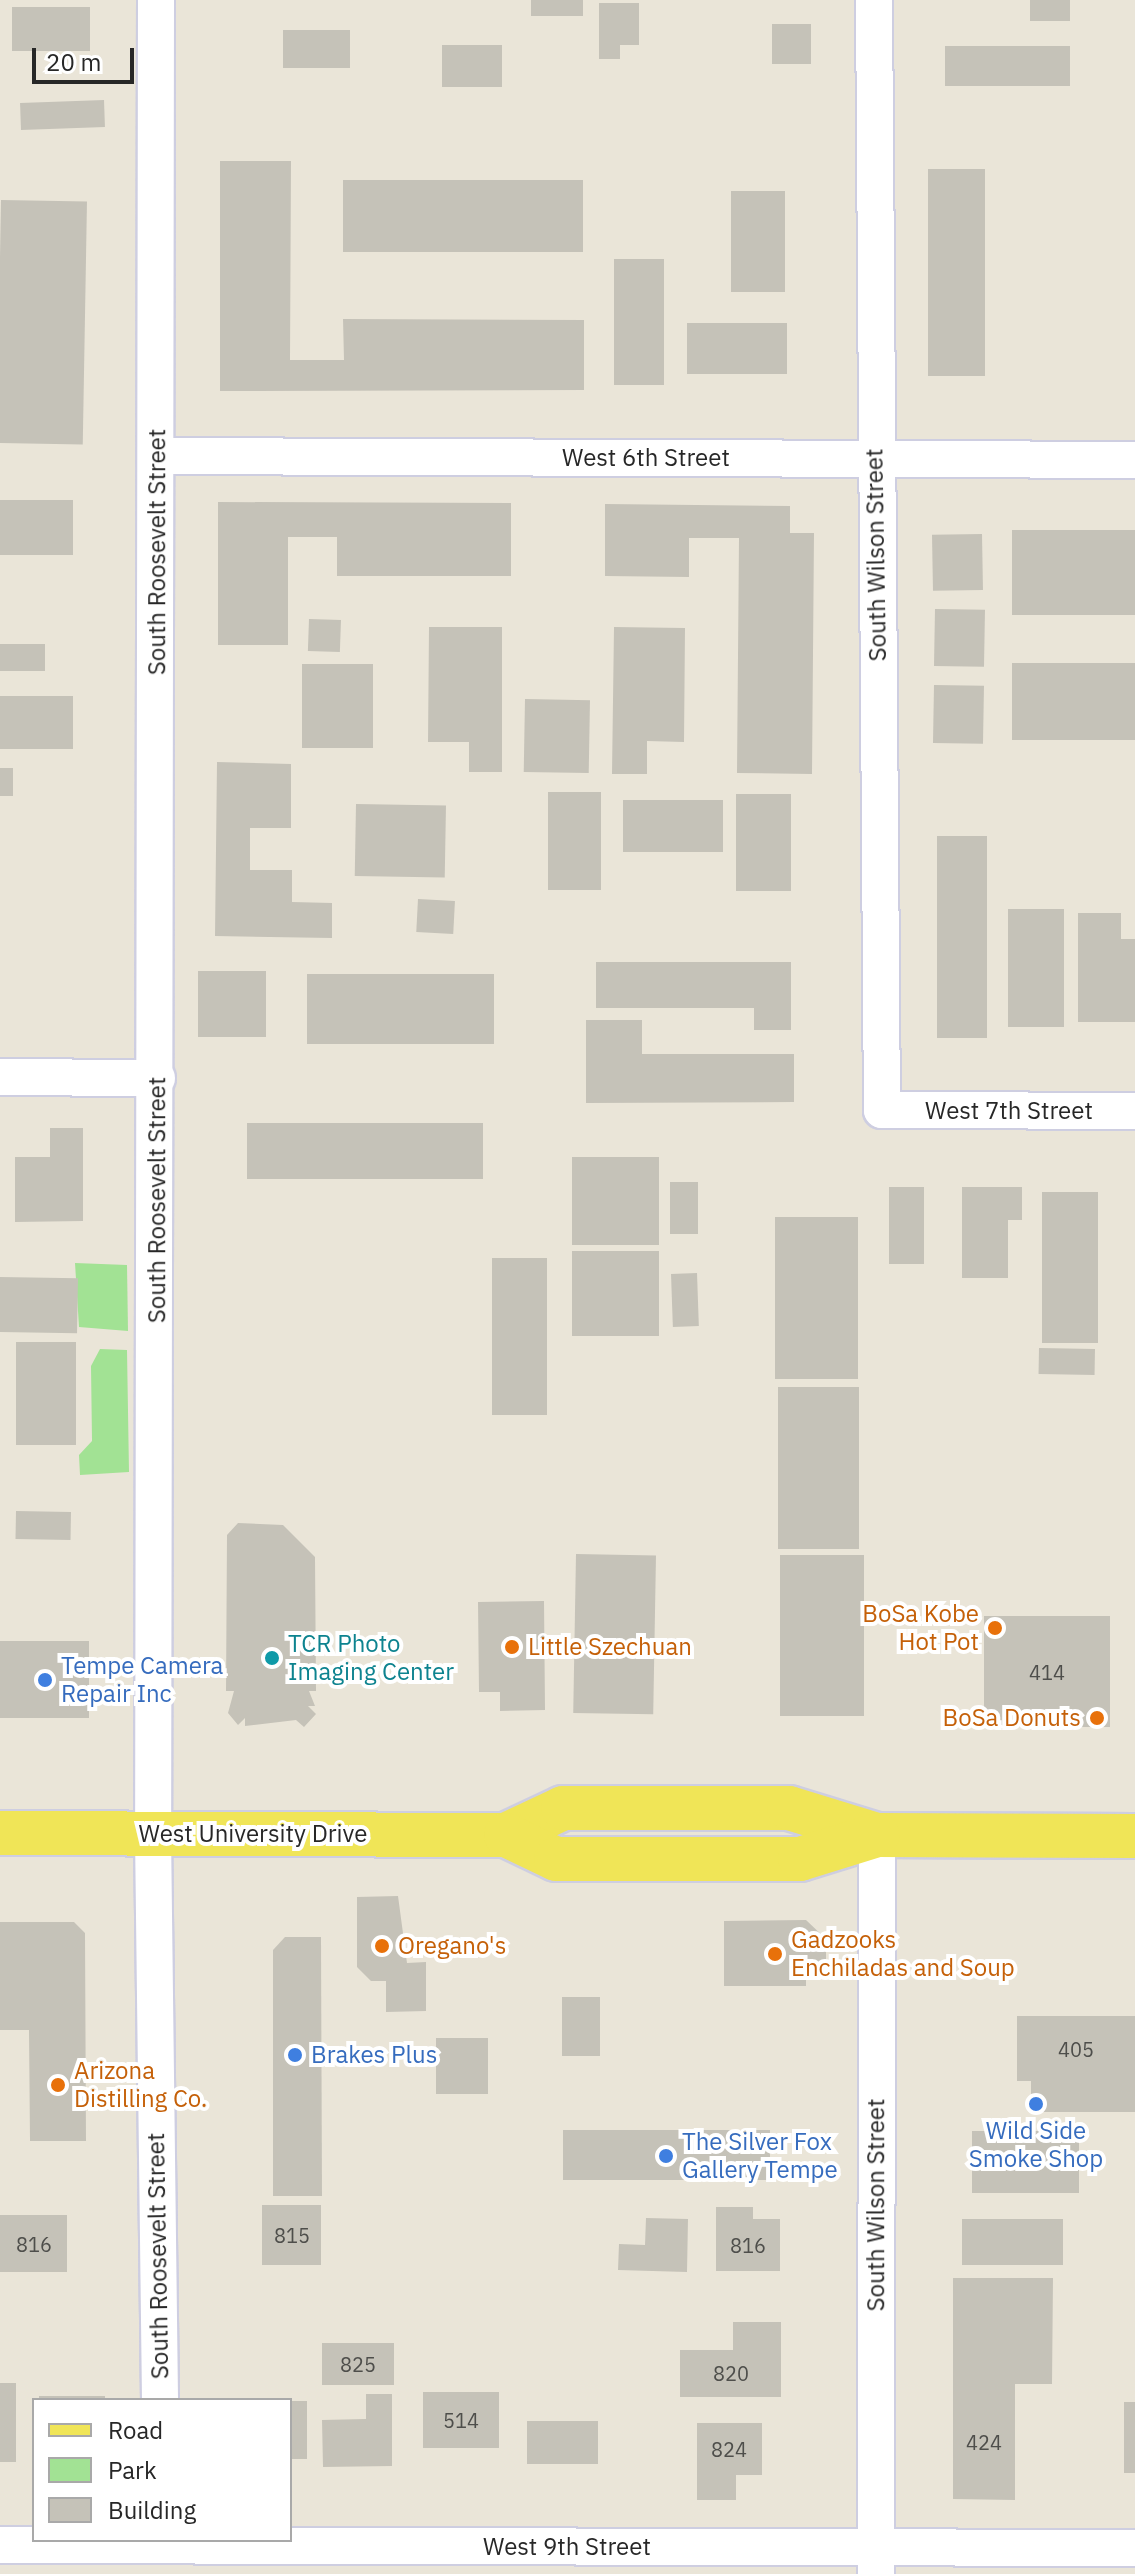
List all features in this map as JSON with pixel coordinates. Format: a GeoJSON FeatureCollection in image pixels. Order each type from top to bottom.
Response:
{"type":"FeatureCollection","features":[{"type":"Feature","properties":{"kind":"main road","name":"West University Drive"},"geometry":{"type":"LineString","coordinates":[[0,1833],[506,1835],[556,1859],[800,1859],[877,1835],[1135,1836]]}},
{"type":"Feature","properties":{"kind":"street","name":"South Roosevelt Street"},"geometry":{"type":"LineString","coordinates":[[156,0],[157,1078],[153,1834],[160,2398]]}},
{"type":"Feature","properties":{"kind":"street","name":"South Wilson Street"},"geometry":{"type":"LineString","coordinates":[[874,0],[874,459],[882,1110]]}},
{"type":"Feature","properties":{"kind":"street","name":"West 6th Street"},"geometry":{"type":"LineString","coordinates":[[157,456],[1135,460]]}},
{"type":"Feature","properties":{"kind":"street"},"geometry":{"type":"LineString","coordinates":[[0,1077],[157,1078]]}},
{"type":"Feature","properties":{"kind":"street","name":"West 7th Street"},"geometry":{"type":"LineString","coordinates":[[882,1110],[1135,1111]]}},
{"type":"Feature","properties":{"kind":"street","name":"South Wilson Street"},"geometry":{"type":"LineString","coordinates":[[876,2561],[877,1835]]}},
{"type":"Feature","properties":{"kind":"street","name":"West 9th Street"},"geometry":{"type":"LineString","coordinates":[[0,2545],[160,2553],[876,2561],[1135,2548]]}},
{"type":"Feature","properties":{"kind":"green space"},"geometry":{"type":"Polygon","coordinates":[[[75,1263],[127,1265],[128,1331],[79,1327],[75,1263]]]}},
{"type":"Feature","properties":{"kind":"green space"},"geometry":{"type":"Polygon","coordinates":[[[100,1349],[127,1350],[129,1472],[80,1475],[79,1455],[92,1441],[91,1366],[100,1349]]]}},
{"type":"Feature","properties":{"kind":"building"},"geometry":{"type":"Polygon","coordinates":[[[531,0],[583,0],[583,16],[531,16],[531,0]]]}},
{"type":"Feature","properties":{"kind":"building"},"geometry":{"type":"Polygon","coordinates":[[[1030,0],[1070,0],[1070,21],[1030,21],[1030,0]]]}},
{"type":"Feature","properties":{"kind":"building"},"geometry":{"type":"Polygon","coordinates":[[[599,3],[639,3],[639,45],[620,45],[620,59],[599,59],[599,3]]]}},
{"type":"Feature","properties":{"kind":"building"},"geometry":{"type":"Polygon","coordinates":[[[12,7],[90,7],[90,51],[12,51],[12,7]]]}},
{"type":"Feature","properties":{"kind":"building"},"geometry":{"type":"Polygon","coordinates":[[[772,24],[811,24],[811,64],[772,64],[772,24]]]}},
{"type":"Feature","properties":{"kind":"building"},"geometry":{"type":"Polygon","coordinates":[[[283,30],[350,30],[350,68],[283,68],[283,30]]]}},
{"type":"Feature","properties":{"kind":"building"},"geometry":{"type":"Polygon","coordinates":[[[442,45],[502,45],[502,87],[442,87],[442,45]]]}},
{"type":"Feature","properties":{"kind":"building"},"geometry":{"type":"Polygon","coordinates":[[[945,46],[1070,46],[1070,86],[945,86],[945,46]]]}},
{"type":"Feature","properties":{"kind":"building"},"geometry":{"type":"Polygon","coordinates":[[[104,100],[105,127],[21,130],[20,103],[104,100]]]}},
{"type":"Feature","properties":{"kind":"building"},"geometry":{"type":"Polygon","coordinates":[[[220,161],[291,161],[290,360],[344,360],[343,319],[584,320],[584,390],[220,391],[220,161]]]}},
{"type":"Feature","properties":{"kind":"building"},"geometry":{"type":"Polygon","coordinates":[[[928,169],[985,169],[985,376],[928,376],[928,169]]]}},
{"type":"Feature","properties":{"kind":"building"},"geometry":{"type":"Polygon","coordinates":[[[343,180],[583,180],[583,252],[343,252],[343,180]]]}},
{"type":"Feature","properties":{"kind":"building"},"geometry":{"type":"Polygon","coordinates":[[[731,191],[785,191],[785,292],[731,292],[731,191]]]}},
{"type":"Feature","properties":{"kind":"building"},"geometry":{"type":"Polygon","coordinates":[[[1,200],[87,202],[83,444],[0,443],[1,200]]]}},
{"type":"Feature","properties":{"kind":"building"},"geometry":{"type":"Polygon","coordinates":[[[614,259],[664,259],[664,385],[614,385],[614,259]]]}},
{"type":"Feature","properties":{"kind":"building"},"geometry":{"type":"Polygon","coordinates":[[[687,323],[787,323],[787,374],[687,374],[687,323]]]}},
{"type":"Feature","properties":{"kind":"building"},"geometry":{"type":"Polygon","coordinates":[[[0,500],[73,500],[73,555],[0,555],[0,500]]]}},
{"type":"Feature","properties":{"kind":"building"},"geometry":{"type":"Polygon","coordinates":[[[218,502],[511,503],[511,576],[337,576],[337,537],[288,537],[288,645],[218,645],[218,502]]]}},
{"type":"Feature","properties":{"kind":"building"},"geometry":{"type":"Polygon","coordinates":[[[605,504],[790,506],[790,533],[814,533],[812,774],[737,773],[739,538],[689,538],[689,577],[605,576],[605,504]]]}},
{"type":"Feature","properties":{"kind":"building"},"geometry":{"type":"Polygon","coordinates":[[[1012,530],[1135,530],[1135,615],[1012,615],[1012,530]]]}},
{"type":"Feature","properties":{"kind":"building"},"geometry":{"type":"Polygon","coordinates":[[[982,534],[983,590],[933,591],[932,535],[982,534]]]}},
{"type":"Feature","properties":{"kind":"building"},"geometry":{"type":"Polygon","coordinates":[[[935,609],[985,610],[984,667],[934,666],[935,609]]]}},
{"type":"Feature","properties":{"kind":"building"},"geometry":{"type":"Polygon","coordinates":[[[309,619],[341,620],[340,652],[308,651],[309,619]]]}},
{"type":"Feature","properties":{"kind":"building"},"geometry":{"type":"Polygon","coordinates":[[[429,627],[502,627],[502,772],[469,772],[469,742],[428,742],[429,627]]]}},
{"type":"Feature","properties":{"kind":"building"},"geometry":{"type":"Polygon","coordinates":[[[614,627],[685,628],[684,742],[647,741],[647,774],[612,774],[614,627]]]}},
{"type":"Feature","properties":{"kind":"building"},"geometry":{"type":"Polygon","coordinates":[[[0,644],[45,644],[45,671],[0,671],[0,644]]]}},
{"type":"Feature","properties":{"kind":"building"},"geometry":{"type":"Polygon","coordinates":[[[1012,663],[1135,663],[1135,740],[1012,740],[1012,663]]]}},
{"type":"Feature","properties":{"kind":"building"},"geometry":{"type":"Polygon","coordinates":[[[302,664],[373,664],[373,748],[302,748],[302,664]]]}},
{"type":"Feature","properties":{"kind":"building"},"geometry":{"type":"Polygon","coordinates":[[[934,685],[984,686],[983,744],[933,743],[934,685]]]}},
{"type":"Feature","properties":{"kind":"building"},"geometry":{"type":"Polygon","coordinates":[[[0,696],[73,696],[73,749],[0,749],[0,696]]]}},
{"type":"Feature","properties":{"kind":"building"},"geometry":{"type":"Polygon","coordinates":[[[525,699],[590,700],[589,773],[524,772],[525,699]]]}},
{"type":"Feature","properties":{"kind":"building"},"geometry":{"type":"Polygon","coordinates":[[[217,762],[291,764],[291,828],[250,828],[250,870],[292,870],[292,902],[332,903],[332,938],[215,936],[217,762]]]}},
{"type":"Feature","properties":{"kind":"building"},"geometry":{"type":"Polygon","coordinates":[[[0,768],[13,768],[13,796],[0,796],[0,768]]]}},
{"type":"Feature","properties":{"kind":"building"},"geometry":{"type":"Polygon","coordinates":[[[548,792],[601,792],[601,890],[548,890],[548,792]]]}},
{"type":"Feature","properties":{"kind":"building"},"geometry":{"type":"Polygon","coordinates":[[[736,794],[791,794],[791,891],[736,891],[736,794]]]}},
{"type":"Feature","properties":{"kind":"building"},"geometry":{"type":"Polygon","coordinates":[[[623,800],[723,800],[723,852],[623,852],[623,800]]]}},
{"type":"Feature","properties":{"kind":"building"},"geometry":{"type":"Polygon","coordinates":[[[356,804],[446,806],[445,878],[355,876],[356,804]]]}},
{"type":"Feature","properties":{"kind":"building"},"geometry":{"type":"Polygon","coordinates":[[[937,836],[987,836],[987,1038],[937,1038],[937,836]]]}},
{"type":"Feature","properties":{"kind":"building"},"geometry":{"type":"Polygon","coordinates":[[[418,899],[455,901],[453,934],[416,932],[418,899]]]}},
{"type":"Feature","properties":{"kind":"building"},"geometry":{"type":"Polygon","coordinates":[[[1008,909],[1064,909],[1064,1027],[1008,1027],[1008,909]]]}},
{"type":"Feature","properties":{"kind":"building"},"geometry":{"type":"Polygon","coordinates":[[[1078,913],[1121,913],[1121,939],[1135,939],[1135,1022],[1078,1022],[1078,913]]]}},
{"type":"Feature","properties":{"kind":"building"},"geometry":{"type":"Polygon","coordinates":[[[596,962],[791,962],[791,1030],[754,1030],[754,1008],[596,1008],[596,962]]]}},
{"type":"Feature","properties":{"kind":"building"},"geometry":{"type":"Polygon","coordinates":[[[198,971],[266,971],[266,1037],[198,1037],[198,971]]]}},
{"type":"Feature","properties":{"kind":"building"},"geometry":{"type":"Polygon","coordinates":[[[307,974],[494,974],[494,1044],[307,1044],[307,974]]]}},
{"type":"Feature","properties":{"kind":"building"},"geometry":{"type":"Polygon","coordinates":[[[586,1020],[642,1020],[642,1054],[794,1054],[794,1102],[586,1103],[586,1020]]]}},
{"type":"Feature","properties":{"kind":"building"},"geometry":{"type":"Polygon","coordinates":[[[247,1123],[483,1123],[483,1179],[247,1179],[247,1123]]]}},
{"type":"Feature","properties":{"kind":"building"},"geometry":{"type":"Polygon","coordinates":[[[50,1128],[83,1128],[83,1221],[15,1222],[15,1157],[50,1157],[50,1128]]]}},
{"type":"Feature","properties":{"kind":"building"},"geometry":{"type":"Polygon","coordinates":[[[572,1157],[659,1157],[659,1245],[572,1245],[572,1157]]]}},
{"type":"Feature","properties":{"kind":"building"},"geometry":{"type":"Polygon","coordinates":[[[670,1182],[698,1182],[698,1234],[670,1234],[670,1182]]]}},
{"type":"Feature","properties":{"kind":"building"},"geometry":{"type":"Polygon","coordinates":[[[889,1187],[924,1187],[924,1264],[889,1264],[889,1187]]]}},
{"type":"Feature","properties":{"kind":"building"},"geometry":{"type":"Polygon","coordinates":[[[962,1187],[1022,1187],[1022,1220],[1008,1220],[1008,1278],[962,1278],[962,1187]]]}},
{"type":"Feature","properties":{"kind":"building"},"geometry":{"type":"Polygon","coordinates":[[[1042,1192],[1098,1192],[1098,1343],[1042,1343],[1042,1192]]]}},
{"type":"Feature","properties":{"kind":"building"},"geometry":{"type":"Polygon","coordinates":[[[775,1217],[858,1217],[858,1379],[775,1379],[775,1217]]]}},
{"type":"Feature","properties":{"kind":"building"},"geometry":{"type":"Polygon","coordinates":[[[572,1251],[659,1251],[659,1336],[572,1336],[572,1251]]]}},
{"type":"Feature","properties":{"kind":"building"},"geometry":{"type":"Polygon","coordinates":[[[492,1258],[547,1258],[547,1415],[492,1415],[492,1258]]]}},
{"type":"Feature","properties":{"kind":"building"},"geometry":{"type":"Polygon","coordinates":[[[697,1273],[699,1326],[673,1327],[671,1274],[697,1273]]]}},
{"type":"Feature","properties":{"kind":"building"},"geometry":{"type":"Polygon","coordinates":[[[0,1277],[78,1278],[77,1333],[0,1332],[0,1277]]]}},
{"type":"Feature","properties":{"kind":"building"},"geometry":{"type":"Polygon","coordinates":[[[16,1342],[76,1342],[76,1445],[16,1445],[16,1342]]]}},
{"type":"Feature","properties":{"kind":"building"},"geometry":{"type":"Polygon","coordinates":[[[1039,1348],[1095,1349],[1095,1375],[1039,1374],[1039,1348]]]}},
{"type":"Feature","properties":{"kind":"building"},"geometry":{"type":"Polygon","coordinates":[[[778,1387],[859,1387],[859,1549],[778,1549],[778,1387]]]}},
{"type":"Feature","properties":{"kind":"building"},"geometry":{"type":"Polygon","coordinates":[[[16,1511],[71,1512],[71,1540],[16,1539],[16,1511]]]}},
{"type":"Feature","properties":{"kind":"building","name":"TCR Photo Imaging Center"},"geometry":{"type":"Polygon","coordinates":[[[238,1523],[283,1525],[315,1557],[316,1691],[309,1691],[315,1706],[308,1706],[316,1714],[304,1727],[296,1720],[245,1726],[245,1718],[238,1725],[228,1713],[234,1691],[226,1691],[227,1535],[238,1523]]]}},
{"type":"Feature","properties":{"kind":"building"},"geometry":{"type":"Polygon","coordinates":[[[576,1554],[656,1555],[653,1714],[573,1713],[576,1554]]]}},
{"type":"Feature","properties":{"kind":"building"},"geometry":{"type":"Polygon","coordinates":[[[780,1555],[864,1555],[864,1716],[780,1716],[780,1555]]]}},
{"type":"Feature","properties":{"kind":"building","name":"Little Szechuan"},"geometry":{"type":"Polygon","coordinates":[[[544,1601],[545,1710],[500,1711],[500,1692],[479,1692],[478,1602],[544,1601]]]}},
{"type":"Feature","properties":{"kind":"building"},"geometry":{"type":"Polygon","coordinates":[[[984,1616],[1110,1616],[1110,1727],[984,1727],[984,1616]]]}},
{"type":"Feature","properties":{"kind":"building","name":"Tempe Camera Repair Inc"},"geometry":{"type":"Polygon","coordinates":[[[0,1641],[89,1641],[89,1718],[0,1718],[0,1641]]]}},
{"type":"Feature","properties":{"kind":"building","name":"Oregano's"},"geometry":{"type":"Polygon","coordinates":[[[398,1896],[407,1963],[426,1962],[426,2011],[386,2012],[386,1981],[371,1981],[357,1967],[357,1897],[398,1896]]]}},
{"type":"Feature","properties":{"kind":"building","name":"Gadzooks Enchiladas and Soup"},"geometry":{"type":"Polygon","coordinates":[[[806,1920],[826,1939],[826,1969],[806,1969],[806,1986],[724,1986],[724,1921],[806,1920]]]}},
{"type":"Feature","properties":{"kind":"building","name":"Arizona Distilling Co."},"geometry":{"type":"Polygon","coordinates":[[[0,1922],[74,1922],[85,1933],[86,2141],[30,2141],[29,2030],[0,2030],[0,1922]]]}},
{"type":"Feature","properties":{"kind":"building","name":"Brakes Plus"},"geometry":{"type":"Polygon","coordinates":[[[285,1937],[321,1937],[322,2196],[273,2196],[273,1950],[285,1937]]]}},
{"type":"Feature","properties":{"kind":"building"},"geometry":{"type":"Polygon","coordinates":[[[562,1997],[600,1997],[600,2056],[562,2056],[562,1997]]]}},
{"type":"Feature","properties":{"kind":"building"},"geometry":{"type":"Polygon","coordinates":[[[1017,2016],[1135,2016],[1135,2112],[1031,2112],[1031,2081],[1017,2081],[1017,2016]]]}},
{"type":"Feature","properties":{"kind":"building"},"geometry":{"type":"Polygon","coordinates":[[[436,2038],[488,2038],[488,2094],[436,2094],[436,2038]]]}},
{"type":"Feature","properties":{"kind":"building","name":"The Silver Fox Gallery Tempe"},"geometry":{"type":"Polygon","coordinates":[[[563,2130],[770,2130],[770,2180],[563,2180],[563,2130]]]}},
{"type":"Feature","properties":{"kind":"building"},"geometry":{"type":"Polygon","coordinates":[[[972,2131],[1079,2131],[1079,2193],[972,2193],[972,2131]]]}},
{"type":"Feature","properties":{"kind":"building"},"geometry":{"type":"Polygon","coordinates":[[[262,2205],[321,2205],[321,2265],[262,2265],[262,2205]]]}},
{"type":"Feature","properties":{"kind":"building"},"geometry":{"type":"Polygon","coordinates":[[[716,2207],[753,2207],[753,2219],[780,2219],[780,2271],[716,2271],[716,2207]]]}},
{"type":"Feature","properties":{"kind":"building"},"geometry":{"type":"Polygon","coordinates":[[[0,2215],[67,2215],[67,2272],[0,2272],[0,2215]]]}},
{"type":"Feature","properties":{"kind":"building"},"geometry":{"type":"Polygon","coordinates":[[[646,2218],[688,2219],[687,2272],[618,2270],[619,2244],[645,2245],[646,2218]]]}},
{"type":"Feature","properties":{"kind":"building"},"geometry":{"type":"Polygon","coordinates":[[[962,2219],[1063,2219],[1063,2265],[962,2265],[962,2219]]]}},
{"type":"Feature","properties":{"kind":"building"},"geometry":{"type":"Polygon","coordinates":[[[953,2278],[1053,2278],[1052,2384],[1015,2384],[1015,2500],[953,2499],[953,2278]]]}},
{"type":"Feature","properties":{"kind":"building"},"geometry":{"type":"Polygon","coordinates":[[[733,2322],[781,2322],[781,2397],[680,2397],[680,2350],[733,2350],[733,2322]]]}},
{"type":"Feature","properties":{"kind":"building"},"geometry":{"type":"Polygon","coordinates":[[[322,2343],[394,2343],[394,2385],[322,2385],[322,2343]]]}},
{"type":"Feature","properties":{"kind":"building"},"geometry":{"type":"Polygon","coordinates":[[[0,2383],[16,2383],[16,2462],[0,2462],[0,2383]]]}},
{"type":"Feature","properties":{"kind":"building"},"geometry":{"type":"Polygon","coordinates":[[[423,2392],[499,2392],[499,2448],[423,2448],[423,2392]]]}},
{"type":"Feature","properties":{"kind":"building"},"geometry":{"type":"Polygon","coordinates":[[[366,2394],[392,2394],[392,2466],[323,2467],[322,2420],[366,2419],[366,2394]]]}},
{"type":"Feature","properties":{"kind":"building"},"geometry":{"type":"Polygon","coordinates":[[[105,2396],[105,2398],[39,2398],[105,2396]]]}},
{"type":"Feature","properties":{"kind":"building"},"geometry":{"type":"Polygon","coordinates":[[[292,2401],[307,2401],[307,2459],[292,2459],[292,2401]]]}},
{"type":"Feature","properties":{"kind":"building"},"geometry":{"type":"Polygon","coordinates":[[[1124,2402],[1135,2402],[1135,2473],[1124,2473],[1124,2402]]]}},
{"type":"Feature","properties":{"kind":"building"},"geometry":{"type":"Polygon","coordinates":[[[527,2421],[598,2421],[598,2464],[527,2464],[527,2421]]]}},
{"type":"Feature","properties":{"kind":"building"},"geometry":{"type":"Polygon","coordinates":[[[697,2423],[762,2423],[762,2475],[736,2475],[736,2500],[697,2500],[697,2423]]]}},
{"type":"Feature","properties":{"kind":"place","name":"BoSa Kobe Hot Pot"},"geometry":{"type":"Point","coordinates":[995,1628]}},
{"type":"Feature","properties":{"kind":"place","name":"Little Szechuan"},"geometry":{"type":"Point","coordinates":[512,1647]}},
{"type":"Feature","properties":{"kind":"place","name":"TCR Photo Imaging Center"},"geometry":{"type":"Point","coordinates":[272,1658]}},
{"type":"Feature","properties":{"kind":"place","name":"Tempe Camera Repair Inc"},"geometry":{"type":"Point","coordinates":[45,1680]}},
{"type":"Feature","properties":{"kind":"place","name":"BoSa Donuts"},"geometry":{"type":"Point","coordinates":[1097,1718]}},
{"type":"Feature","properties":{"kind":"place","name":"Oregano's"},"geometry":{"type":"Point","coordinates":[382,1946]}},
{"type":"Feature","properties":{"kind":"place","name":"Gadzooks Enchiladas and Soup"},"geometry":{"type":"Point","coordinates":[775,1954]}},
{"type":"Feature","properties":{"kind":"place","name":"Brakes Plus"},"geometry":{"type":"Point","coordinates":[295,2055]}},
{"type":"Feature","properties":{"kind":"place","name":"Arizona Distilling Co."},"geometry":{"type":"Point","coordinates":[58,2085]}},
{"type":"Feature","properties":{"kind":"place","name":"Wild Side Smoke Shop"},"geometry":{"type":"Point","coordinates":[1036,2104]}},
{"type":"Feature","properties":{"kind":"place","name":"The Silver Fox Gallery Tempe"},"geometry":{"type":"Point","coordinates":[666,2156]}}]}
